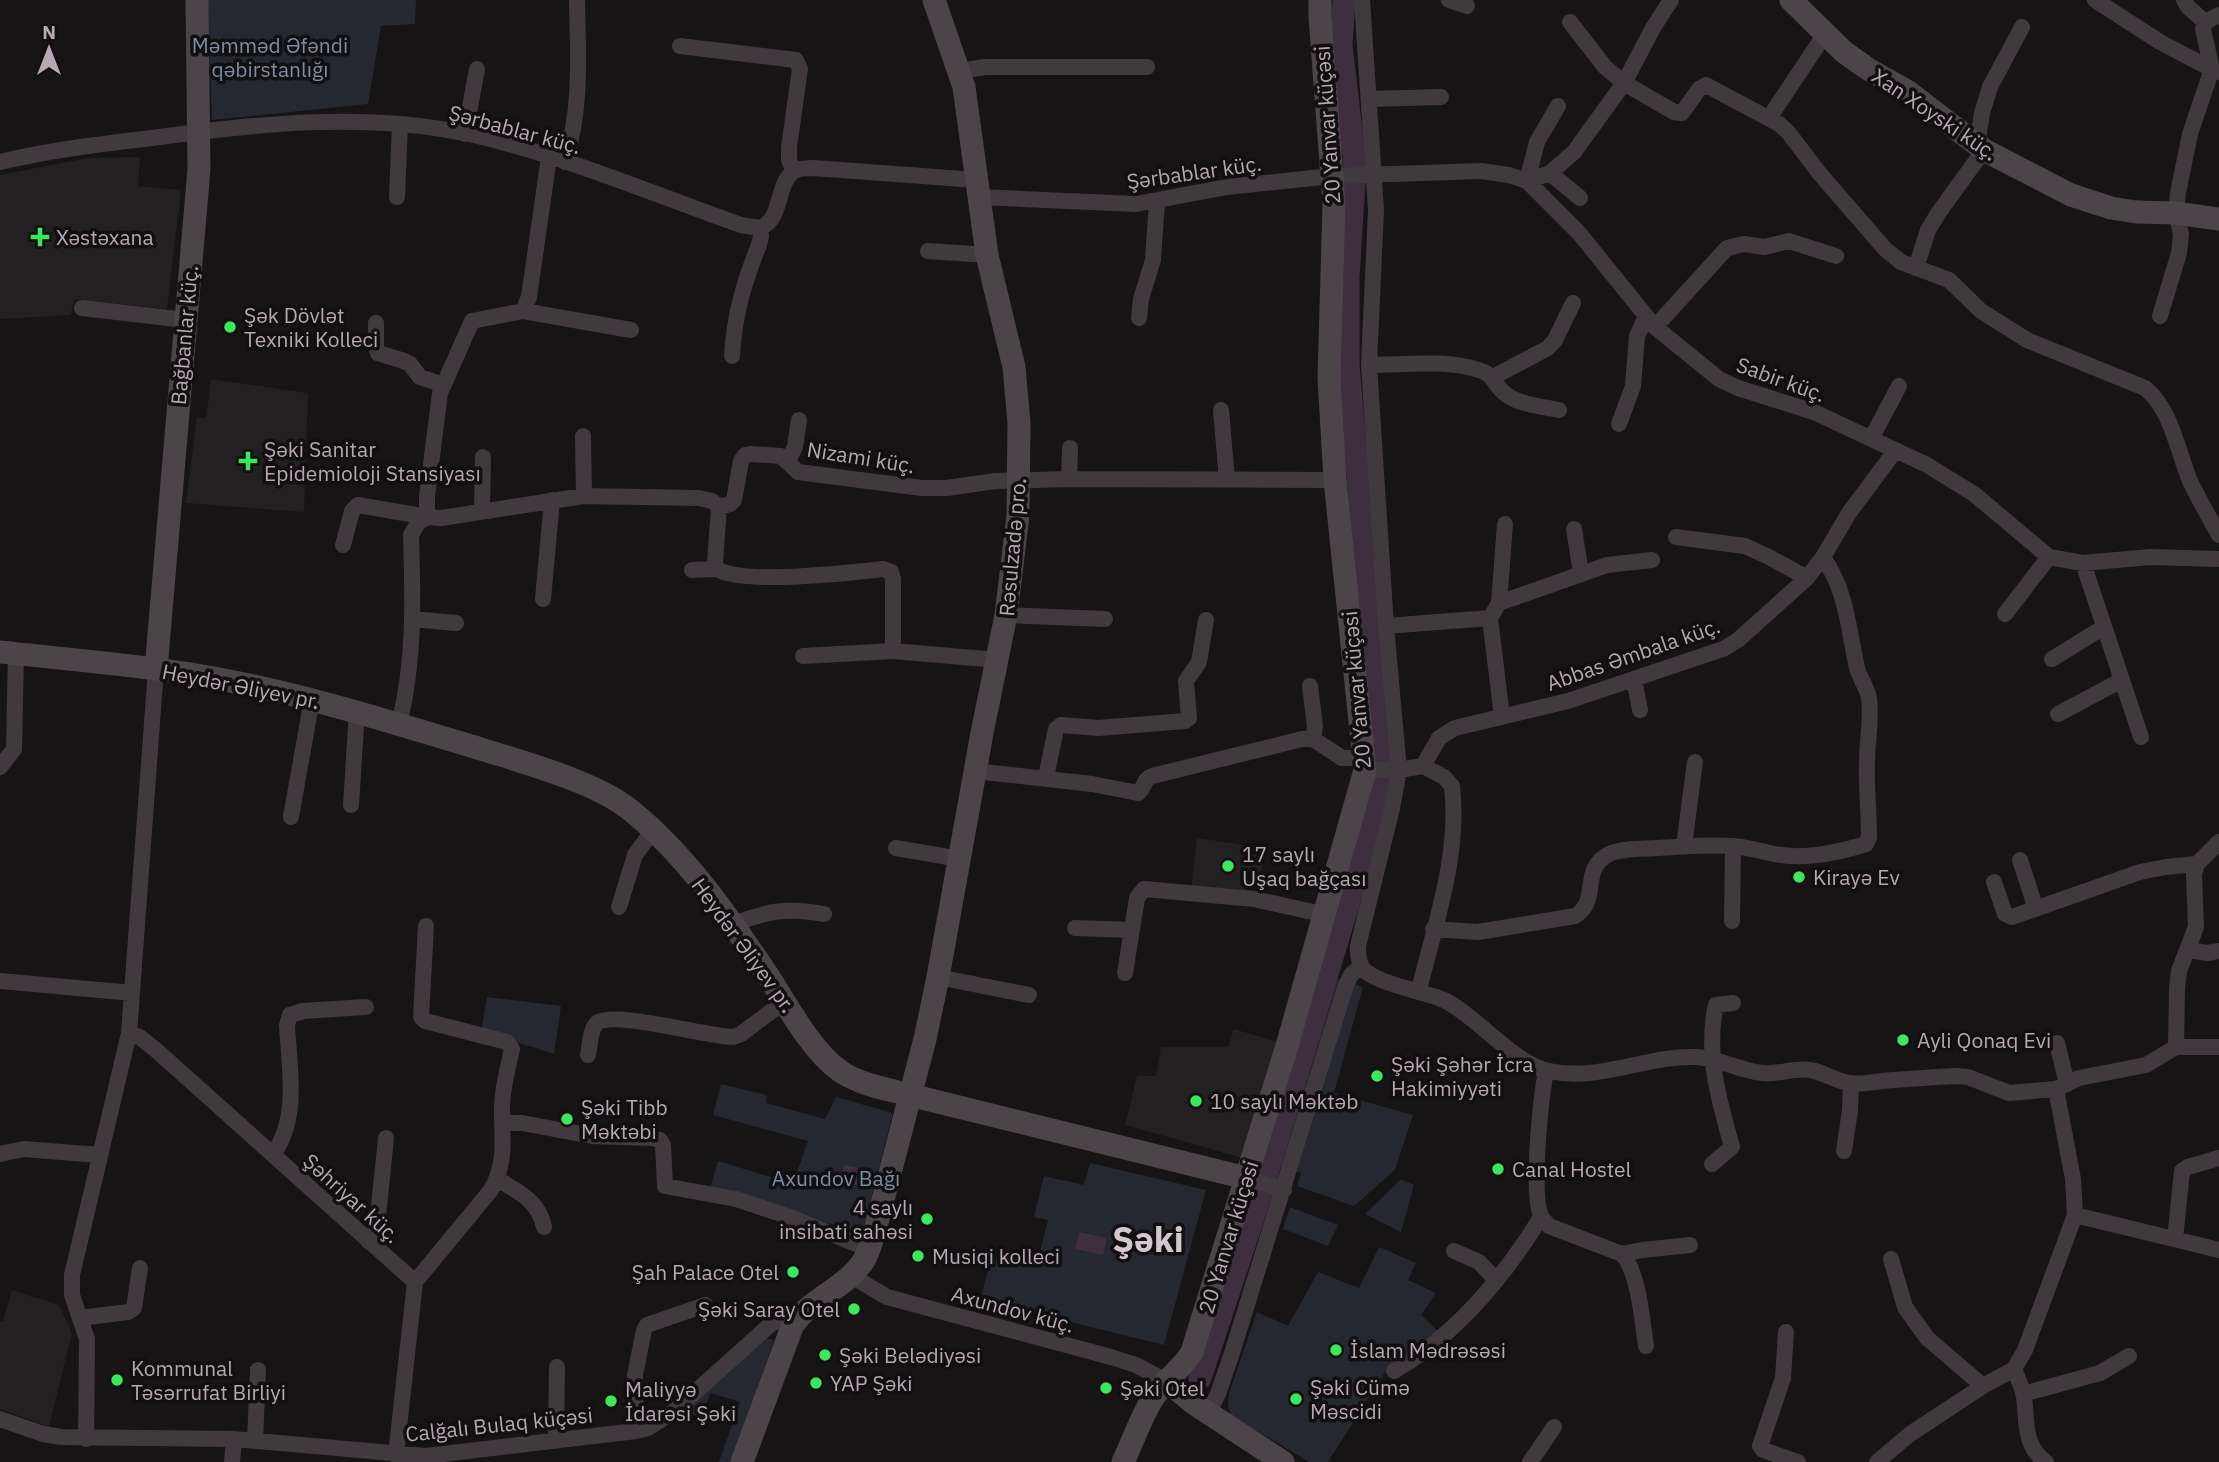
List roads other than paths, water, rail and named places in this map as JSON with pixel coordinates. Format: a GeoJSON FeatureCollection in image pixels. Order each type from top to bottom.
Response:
{"type":"FeatureCollection","features":[{"type":"Feature","properties":{"kind":"street","name":"Bağbanlar küç."},"geometry":{"type":"LineString","coordinates":[[156,669],[198,169],[197,0]]}},
{"type":"Feature","properties":{"kind":"street"},"geometry":{"type":"LineString","coordinates":[[565,162],[573,137],[579,85],[577,0]]}},
{"type":"Feature","properties":{"kind":"street","name":"Rəsulzadə pro."},"geometry":{"type":"LineString","coordinates":[[869,1250],[938,977],[1006,615],[1018,516],[1018,392],[987,255],[967,106],[959,71],[934,0]]}},
{"type":"Feature","properties":{"kind":"street","name":"20 Yanvar küçəsi"},"geometry":{"type":"LineString","coordinates":[[1123,1462],[1145,1412],[1166,1381],[1192,1352],[1251,1180],[1326,915],[1365,764],[1335,480],[1328,362],[1334,219],[1320,0]]}},
{"type":"Feature","properties":{"kind":"street"},"geometry":{"type":"LineString","coordinates":[[1362,0],[1376,210],[1369,365],[1386,626],[1399,770],[1358,946],[1361,966],[1367,974],[1419,990],[1457,1007],[1527,1062],[1546,1071],[1584,1074],[1673,1058],[1712,1059],[1742,1070],[1766,1074],[1795,1069],[1811,1070],[1850,1083],[1968,1077],[2009,1093],[2062,1086],[2100,1073],[2129,1070],[2146,1065],[2176,1047],[2219,1046]]}},
{"type":"Feature","properties":{"kind":"street"},"geometry":{"type":"LineString","coordinates":[[1449,0],[1467,6]]}},
{"type":"Feature","properties":{"kind":"street"},"geometry":{"type":"LineString","coordinates":[[1374,174],[1481,171],[1527,181],[1550,173],[1574,152],[1624,83],[1671,0]]}},
{"type":"Feature","properties":{"kind":"street","name":"Xan Xoyski küç."},"geometry":{"type":"LineString","coordinates":[[1791,0],[1852,58],[1907,91],[1980,147],[2071,195],[2111,208],[2219,219]]}},
{"type":"Feature","properties":{"kind":"street"},"geometry":{"type":"LineString","coordinates":[[2095,0],[2138,29],[2215,71]]}},
{"type":"Feature","properties":{"kind":"street"},"geometry":{"type":"LineString","coordinates":[[2160,316],[2179,253],[2181,234],[2176,213],[2190,134],[2215,71],[2203,29],[2212,18],[2188,7],[2184,0]]}},
{"type":"Feature","properties":{"kind":"street"},"geometry":{"type":"LineString","coordinates":[[1570,22],[1605,67],[1624,83],[1678,114],[1682,113],[1699,89],[1706,85],[1769,118],[1788,132],[1820,174],[1885,249],[1901,262],[1949,280],[1981,311],[2027,340],[2145,388],[2155,396],[2166,416],[2189,479],[2219,535]]}},
{"type":"Feature","properties":{"kind":"street"},"geometry":{"type":"LineString","coordinates":[[1916,268],[1928,230],[1980,147],[1982,113],[1990,86],[2022,27]]}},
{"type":"Feature","properties":{"kind":"street"},"geometry":{"type":"LineString","coordinates":[[1769,118],[1825,34]]}},
{"type":"Feature","properties":{"kind":"street"},"geometry":{"type":"LineString","coordinates":[[680,46],[796,60],[800,69],[789,147],[789,160],[794,171],[786,183],[770,222],[760,228],[759,245],[738,305],[732,356]]}},
{"type":"Feature","properties":{"kind":"street"},"geometry":{"type":"LineString","coordinates":[[959,71],[985,67],[1147,68]]}},
{"type":"Feature","properties":{"kind":"street"},"geometry":{"type":"LineString","coordinates":[[465,134],[477,69]]}},
{"type":"Feature","properties":{"kind":"street"},"geometry":{"type":"LineString","coordinates":[[1369,99],[1441,97]]}},
{"type":"Feature","properties":{"kind":"street"},"geometry":{"type":"LineString","coordinates":[[1527,181],[1537,142],[1558,106]]}},
{"type":"Feature","properties":{"kind":"street","name":"Şərbablar küç."},"geometry":{"type":"LineString","coordinates":[[0,162],[75,147],[199,132],[298,123],[400,125],[465,134],[549,157],[741,225],[760,228]]}},
{"type":"Feature","properties":{"kind":"street"},"geometry":{"type":"LineString","coordinates":[[397,197],[400,125]]}},
{"type":"Feature","properties":{"kind":"street"},"geometry":{"type":"LineString","coordinates":[[523,311],[529,297],[549,157]]}},
{"type":"Feature","properties":{"kind":"street","name":"Şərbablar küç."},"geometry":{"type":"LineString","coordinates":[[794,171],[814,168],[1111,205],[1157,202],[1227,187],[1374,174]]}},
{"type":"Feature","properties":{"kind":"street"},"geometry":{"type":"LineString","coordinates":[[1550,173],[1580,198]]}},
{"type":"Feature","properties":{"kind":"street","name":"Sabir küç."},"geometry":{"type":"LineString","coordinates":[[1527,181],[1579,233],[1650,322],[1719,379],[1738,388],[1814,412],[1952,478],[2049,556],[2061,561],[2083,563],[2150,556],[2219,559]]}},
{"type":"Feature","properties":{"kind":"street"},"geometry":{"type":"LineString","coordinates":[[1139,318],[1141,299],[1153,260],[1157,202]]}},
{"type":"Feature","properties":{"kind":"street"},"geometry":{"type":"LineString","coordinates":[[1619,424],[1633,386],[1637,335],[1727,248],[1744,244],[1764,247],[1789,241],[1836,256]]}},
{"type":"Feature","properties":{"kind":"street"},"geometry":{"type":"LineString","coordinates":[[928,251],[987,255]]}},
{"type":"Feature","properties":{"kind":"street"},"geometry":{"type":"LineString","coordinates":[[1493,377],[1548,348],[1555,340],[1573,303]]}},
{"type":"Feature","properties":{"kind":"street"},"geometry":{"type":"LineString","coordinates":[[82,308],[186,320]]}},
{"type":"Feature","properties":{"kind":"street"},"geometry":{"type":"LineString","coordinates":[[427,517],[436,416],[444,385],[472,321],[523,311],[631,330]]}},
{"type":"Feature","properties":{"kind":"street"},"geometry":{"type":"LineString","coordinates":[[376,323],[378,353],[404,361],[410,364],[420,377],[444,385]]}},
{"type":"Feature","properties":{"kind":"street"},"geometry":{"type":"LineString","coordinates":[[1369,365],[1447,365],[1478,370],[1493,377],[1502,391],[1516,400],[1559,410]]}},
{"type":"Feature","properties":{"kind":"street"},"geometry":{"type":"LineString","coordinates":[[1871,439],[1899,386]]}},
{"type":"Feature","properties":{"kind":"street"},"geometry":{"type":"LineString","coordinates":[[1221,410],[1227,480]]}},
{"type":"Feature","properties":{"kind":"street"},"geometry":{"type":"LineString","coordinates":[[788,461],[795,447],[799,420]]}},
{"type":"Feature","properties":{"kind":"street"},"geometry":{"type":"LineString","coordinates":[[583,436],[584,496]]}},
{"type":"Feature","properties":{"kind":"street"},"geometry":{"type":"LineString","coordinates":[[1069,478],[1070,448]]}},
{"type":"Feature","properties":{"kind":"street","name":"Abbas Əmbala küç."},"geometry":{"type":"LineString","coordinates":[[1423,766],[1438,738],[1445,732],[1568,701],[1723,649],[1738,640],[1807,578],[1849,513],[1895,451]]}},
{"type":"Feature","properties":{"kind":"street","name":"Nizami küç."},"geometry":{"type":"LineString","coordinates":[[719,507],[734,500],[741,461],[745,455],[781,456],[798,472],[922,488],[1069,478],[1335,480]]}},
{"type":"Feature","properties":{"kind":"street"},"geometry":{"type":"LineString","coordinates":[[482,510],[483,457]]}},
{"type":"Feature","properties":{"kind":"street"},"geometry":{"type":"LineString","coordinates":[[343,545],[352,511],[358,505],[427,517],[455,516],[584,496],[699,498],[719,507],[717,569]]}},
{"type":"Feature","properties":{"kind":"street"},"geometry":{"type":"LineString","coordinates":[[543,599],[552,499]]}},
{"type":"Feature","properties":{"kind":"street"},"geometry":{"type":"LineString","coordinates":[[399,724],[406,695],[413,619],[411,535],[418,523],[427,517]]}},
{"type":"Feature","properties":{"kind":"street"},"geometry":{"type":"LineString","coordinates":[[1502,717],[1490,618],[1499,603],[1505,524]]}},
{"type":"Feature","properties":{"kind":"street"},"geometry":{"type":"LineString","coordinates":[[1574,529],[1581,573]]}},
{"type":"Feature","properties":{"kind":"street"},"geometry":{"type":"LineString","coordinates":[[1676,537],[1745,546],[1769,556],[1807,578]]}},
{"type":"Feature","properties":{"kind":"street"},"geometry":{"type":"LineString","coordinates":[[1433,929],[1478,932],[1575,916],[1585,910],[1589,901],[1590,876],[1610,854],[1684,846],[1733,846],[1801,856],[1847,850],[1866,844],[1869,837],[1867,764],[1870,700],[1858,673],[1850,622],[1840,589],[1823,556]]}},
{"type":"Feature","properties":{"kind":"street"},"geometry":{"type":"LineString","coordinates":[[2005,614],[2049,556]]}},
{"type":"Feature","properties":{"kind":"street"},"geometry":{"type":"LineString","coordinates":[[1499,603],[1607,565],[1652,560]]}},
{"type":"Feature","properties":{"kind":"street"},"geometry":{"type":"LineString","coordinates":[[2083,563],[2141,737]]}},
{"type":"Feature","properties":{"kind":"street"},"geometry":{"type":"LineString","coordinates":[[692,570],[717,569],[737,576],[819,575],[883,569],[891,572],[892,652]]}},
{"type":"Feature","properties":{"kind":"street"},"geometry":{"type":"LineString","coordinates":[[1006,615],[1105,619]]}},
{"type":"Feature","properties":{"kind":"street"},"geometry":{"type":"LineString","coordinates":[[1386,626],[1490,618]]}},
{"type":"Feature","properties":{"kind":"street"},"geometry":{"type":"LineString","coordinates":[[413,619],[456,623]]}},
{"type":"Feature","properties":{"kind":"street"},"geometry":{"type":"LineString","coordinates":[[1046,777],[1056,729],[1061,725],[1098,728],[1185,721],[1189,718],[1186,681],[1199,662],[1206,620]]}},
{"type":"Feature","properties":{"kind":"street"},"geometry":{"type":"LineString","coordinates":[[2052,659],[2104,626]]}},
{"type":"Feature","properties":{"kind":"street"},"geometry":{"type":"LineString","coordinates":[[803,656],[892,652],[998,660]]}},
{"type":"Feature","properties":{"kind":"street"},"geometry":{"type":"LineString","coordinates":[[0,767],[14,749],[8,653]]}},
{"type":"Feature","properties":{"kind":"street","name":"Heydər Əliyev pr."},"geometry":{"type":"LineString","coordinates":[[8,653],[156,669],[230,681],[312,699],[524,763],[581,784],[622,804],[653,830],[713,898],[816,1047],[840,1071],[874,1085],[910,1095],[1251,1180]]}},
{"type":"Feature","properties":{"kind":"street"},"geometry":{"type":"LineString","coordinates":[[86,1438],[88,1350],[86,1331],[72,1295],[72,1275],[129,1032],[156,669]]}},
{"type":"Feature","properties":{"kind":"street"},"geometry":{"type":"LineString","coordinates":[[1634,679],[1640,710]]}},
{"type":"Feature","properties":{"kind":"street"},"geometry":{"type":"LineString","coordinates":[[2058,713],[2122,680]]}},
{"type":"Feature","properties":{"kind":"street"},"geometry":{"type":"LineString","coordinates":[[1310,686],[1315,726],[1312,739]]}},
{"type":"Feature","properties":{"kind":"street"},"geometry":{"type":"LineString","coordinates":[[291,817],[312,699]]}},
{"type":"Feature","properties":{"kind":"street"},"geometry":{"type":"LineString","coordinates":[[351,805],[356,711]]}},
{"type":"Feature","properties":{"kind":"street"},"geometry":{"type":"LineString","coordinates":[[975,771],[1092,783],[1138,793],[1145,780],[1152,776],[1301,739],[1312,739],[1342,758],[1365,764],[1399,770],[1423,766],[1444,777],[1452,786],[1453,795],[1451,850],[1419,990]]}},
{"type":"Feature","properties":{"kind":"street"},"geometry":{"type":"LineString","coordinates":[[1684,846],[1695,762]]}},
{"type":"Feature","properties":{"kind":"street"},"geometry":{"type":"LineString","coordinates":[[619,907],[635,855],[653,830]]}},
{"type":"Feature","properties":{"kind":"street"},"geometry":{"type":"LineString","coordinates":[[2176,1047],[2179,971],[2196,927],[2194,874],[2197,864],[2219,842]]}},
{"type":"Feature","properties":{"kind":"street"},"geometry":{"type":"LineString","coordinates":[[1732,922],[1733,846]]}},
{"type":"Feature","properties":{"kind":"street"},"geometry":{"type":"LineString","coordinates":[[897,848],[960,859]]}},
{"type":"Feature","properties":{"kind":"street"},"geometry":{"type":"LineString","coordinates":[[2020,860],[2036,909]]}},
{"type":"Feature","properties":{"kind":"street"},"geometry":{"type":"LineString","coordinates":[[1994,882],[2005,914],[2012,917],[2140,872],[2197,864]]}},
{"type":"Feature","properties":{"kind":"street"},"geometry":{"type":"LineString","coordinates":[[1125,973],[1137,898],[1144,889],[1254,898],[1326,915]]}},
{"type":"Feature","properties":{"kind":"street"},"geometry":{"type":"LineString","coordinates":[[733,924],[764,913],[786,909],[824,914]]}},
{"type":"Feature","properties":{"kind":"street"},"geometry":{"type":"LineString","coordinates":[[396,1455],[415,1282],[497,1179],[504,1143],[502,1102],[511,1045],[425,1021],[421,1017],[426,926]]}},
{"type":"Feature","properties":{"kind":"street"},"geometry":{"type":"LineString","coordinates":[[1075,928],[1132,930]]}},
{"type":"Feature","properties":{"kind":"street"},"geometry":{"type":"LineString","coordinates":[[2189,950],[2207,953],[2219,951]]}},
{"type":"Feature","properties":{"kind":"street"},"geometry":{"type":"LineString","coordinates":[[1208,1413],[1218,1394],[1279,1188],[1346,985],[1351,975],[1361,966]]}},
{"type":"Feature","properties":{"kind":"street"},"geometry":{"type":"LineString","coordinates":[[938,977],[1029,995]]}},
{"type":"Feature","properties":{"kind":"street"},"geometry":{"type":"LineString","coordinates":[[0,981],[132,993]]}},
{"type":"Feature","properties":{"kind":"street"},"geometry":{"type":"LineString","coordinates":[[588,1055],[593,1029],[596,1024],[604,1021],[623,1020],[733,1037],[785,1001]]}},
{"type":"Feature","properties":{"kind":"street"},"geometry":{"type":"LineString","coordinates":[[1712,1164],[1732,1147],[1716,1090],[1712,1059],[1713,1020],[1716,1005],[1733,1003]]}},
{"type":"Feature","properties":{"kind":"street"},"geometry":{"type":"LineString","coordinates":[[274,1155],[284,1139],[290,1119],[287,1025],[290,1015],[303,1011],[366,1007]]}},
{"type":"Feature","properties":{"kind":"street","name":"Şəhriyar küç."},"geometry":{"type":"LineString","coordinates":[[129,1032],[156,1050],[415,1282]]}},
{"type":"Feature","properties":{"kind":"street"},"geometry":{"type":"LineString","coordinates":[[1877,1462],[1910,1434],[1983,1386],[2014,1370],[2025,1350],[2075,1215],[2057,1043]]}},
{"type":"Feature","properties":{"kind":"street"},"geometry":{"type":"LineString","coordinates":[[1546,1071],[1539,1118],[1538,1196],[1541,1217],[1549,1226],[1622,1254],[1629,1261],[1639,1300],[1646,1346]]}},
{"type":"Feature","properties":{"kind":"street"},"geometry":{"type":"LineString","coordinates":[[1844,1151],[1850,1110],[1850,1083]]}},
{"type":"Feature","properties":{"kind":"street"},"geometry":{"type":"LineString","coordinates":[[504,1123],[592,1136],[660,1140],[663,1145],[666,1186],[736,1199],[787,1216],[869,1250],[853,1273],[807,1308],[797,1319],[786,1340],[742,1462]]}},
{"type":"Feature","properties":{"kind":"street"},"geometry":{"type":"LineString","coordinates":[[369,1242],[377,1226],[386,1138]]}},
{"type":"Feature","properties":{"kind":"street"},"geometry":{"type":"LineString","coordinates":[[0,1154],[24,1149],[100,1155]]}},
{"type":"Feature","properties":{"kind":"street"},"geometry":{"type":"LineString","coordinates":[[2175,1239],[2182,1171],[2219,1158]]}},
{"type":"Feature","properties":{"kind":"street"},"geometry":{"type":"LineString","coordinates":[[497,1179],[527,1196],[538,1209],[544,1227]]}},
{"type":"Feature","properties":{"kind":"street"},"geometry":{"type":"LineString","coordinates":[[1251,1180],[1279,1188]]}},
{"type":"Feature","properties":{"kind":"street"},"geometry":{"type":"LineString","coordinates":[[2075,1215],[2219,1250]]}},
{"type":"Feature","properties":{"kind":"street"},"geometry":{"type":"LineString","coordinates":[[1394,1371],[1419,1356],[1475,1306],[1523,1247],[1541,1217]]}},
{"type":"Feature","properties":{"kind":"street"},"geometry":{"type":"LineString","coordinates":[[1622,1254],[1690,1245]]}},
{"type":"Feature","properties":{"kind":"street"},"geometry":{"type":"LineString","coordinates":[[1454,1251],[1479,1262],[1496,1280]]}},
{"type":"Feature","properties":{"kind":"street"},"geometry":{"type":"LineString","coordinates":[[1891,1259],[1905,1307],[1927,1338],[1983,1386]]}},
{"type":"Feature","properties":{"kind":"street"},"geometry":{"type":"LineString","coordinates":[[80,1318],[128,1312],[134,1308],[140,1268]]}},
{"type":"Feature","properties":{"kind":"street","name":"Axundov küç."},"geometry":{"type":"LineString","coordinates":[[853,1273],[860,1281],[887,1297],[1111,1357],[1144,1369],[1166,1381]]}},
{"type":"Feature","properties":{"kind":"street"},"geometry":{"type":"LineString","coordinates":[[636,1431],[635,1375],[643,1330],[647,1325],[705,1305]]}},
{"type":"Feature","properties":{"kind":"street","name":"Calğalı Bulaq küçəsi"},"geometry":{"type":"LineString","coordinates":[[0,1419],[43,1434],[86,1438],[233,1439],[396,1455],[453,1454],[648,1428],[673,1412],[772,1323],[780,1319],[797,1319]]}},
{"type":"Feature","properties":{"kind":"street"},"geometry":{"type":"LineString","coordinates":[[1786,1332],[1783,1378],[1760,1446],[1763,1450],[1798,1462]]}},
{"type":"Feature","properties":{"kind":"street"},"geometry":{"type":"LineString","coordinates":[[2023,1394],[2100,1373],[2129,1356]]}},
{"type":"Feature","properties":{"kind":"street"},"geometry":{"type":"LineString","coordinates":[[556,1439],[557,1367]]}},
{"type":"Feature","properties":{"kind":"street"},"geometry":{"type":"LineString","coordinates":[[255,1441],[258,1370]]}},
{"type":"Feature","properties":{"kind":"street"},"geometry":{"type":"LineString","coordinates":[[2014,1370],[2023,1394],[2026,1430],[2036,1455],[2046,1462]]}},
{"type":"Feature","properties":{"kind":"street"},"geometry":{"type":"LineString","coordinates":[[1166,1381],[1208,1413],[1283,1462]]}},
{"type":"Feature","properties":{"kind":"street"},"geometry":{"type":"LineString","coordinates":[[1530,1462],[1554,1427]]}},
{"type":"Feature","properties":{"kind":"street"},"geometry":{"type":"LineString","coordinates":[[232,1462],[233,1439]]}},
{"type":"Feature","properties":{"kind":"waterway"},"geometry":{"type":"LineString","coordinates":[[1200,1378],[1258,1203],[1381,795],[1384,761],[1348,365],[1348,278],[1355,165],[1341,45],[1344,0]]}},
{"type":"Feature","properties":{"kind":"place","name":"Xəstəxana"},"geometry":{"type":"Point","coordinates":[40,237]}},
{"type":"Feature","properties":{"kind":"place","name":"Şək Dövlət Texniki Kolleci"},"geometry":{"type":"Point","coordinates":[230,327]}},
{"type":"Feature","properties":{"kind":"place","name":"Şəki Sanitar Epidemioloji Stansiyası"},"geometry":{"type":"Point","coordinates":[248,461]}},
{"type":"Feature","properties":{"kind":"place","name":"17 saylı Uşaq bağçası"},"geometry":{"type":"Point","coordinates":[1228,866]}},
{"type":"Feature","properties":{"kind":"place","name":"Kirayə Ev"},"geometry":{"type":"Point","coordinates":[1799,877]}},
{"type":"Feature","properties":{"kind":"place","name":"Ayli Qonaq Evi"},"geometry":{"type":"Point","coordinates":[1903,1040]}},
{"type":"Feature","properties":{"kind":"place","name":"Şəki Şəhər İcra Hakimiyyəti"},"geometry":{"type":"Point","coordinates":[1377,1076]}},
{"type":"Feature","properties":{"kind":"place","name":"10 saylı Məktəb"},"geometry":{"type":"Point","coordinates":[1196,1101]}},
{"type":"Feature","properties":{"kind":"place","name":"Şəki Tibb Məktəbi"},"geometry":{"type":"Point","coordinates":[567,1119]}},
{"type":"Feature","properties":{"kind":"place","name":"Canal Hostel"},"geometry":{"type":"Point","coordinates":[1498,1169]}},
{"type":"Feature","properties":{"kind":"place","name":"4 saylı insibati sahəsi"},"geometry":{"type":"Point","coordinates":[927,1219]}},
{"type":"Feature","properties":{"kind":"place","name":"Musiqi kolleci"},"geometry":{"type":"Point","coordinates":[918,1256]}},
{"type":"Feature","properties":{"kind":"place","name":"Şah Palace Otel"},"geometry":{"type":"Point","coordinates":[793,1272]}},
{"type":"Feature","properties":{"kind":"place","name":"Şəki Saray Otel"},"geometry":{"type":"Point","coordinates":[854,1309]}},
{"type":"Feature","properties":{"kind":"place","name":"İslam Mədrəsəsi"},"geometry":{"type":"Point","coordinates":[1336,1350]}},
{"type":"Feature","properties":{"kind":"place","name":"Şəki Belədiyəsi"},"geometry":{"type":"Point","coordinates":[825,1355]}},
{"type":"Feature","properties":{"kind":"place","name":"Kommunal Təsərrufat Birliyi"},"geometry":{"type":"Point","coordinates":[117,1380]}},
{"type":"Feature","properties":{"kind":"place","name":"YAP Şəki"},"geometry":{"type":"Point","coordinates":[816,1383]}},
{"type":"Feature","properties":{"kind":"place","name":"Şəki Otel"},"geometry":{"type":"Point","coordinates":[1106,1388]}},
{"type":"Feature","properties":{"kind":"place","name":"Şəki Cümə Məscidi"},"geometry":{"type":"Point","coordinates":[1296,1399]}},
{"type":"Feature","properties":{"kind":"place","name":"Maliyyə İdarəsi Şəki"},"geometry":{"type":"Point","coordinates":[611,1401]}},
{"type":"Feature","properties":{"kind":"district","name":"Şəki"},"geometry":{"type":"Point","coordinates":[1148,1239]}},
{"type":"Feature","properties":{"kind":"park label","name":"Məmməd Əfəndi qəbirstanlığı"},"geometry":{"type":"Point","coordinates":[270,57]}},
{"type":"Feature","properties":{"kind":"park label","name":"Axundov Bağı"},"geometry":{"type":"Point","coordinates":[836,1178]}}]}
